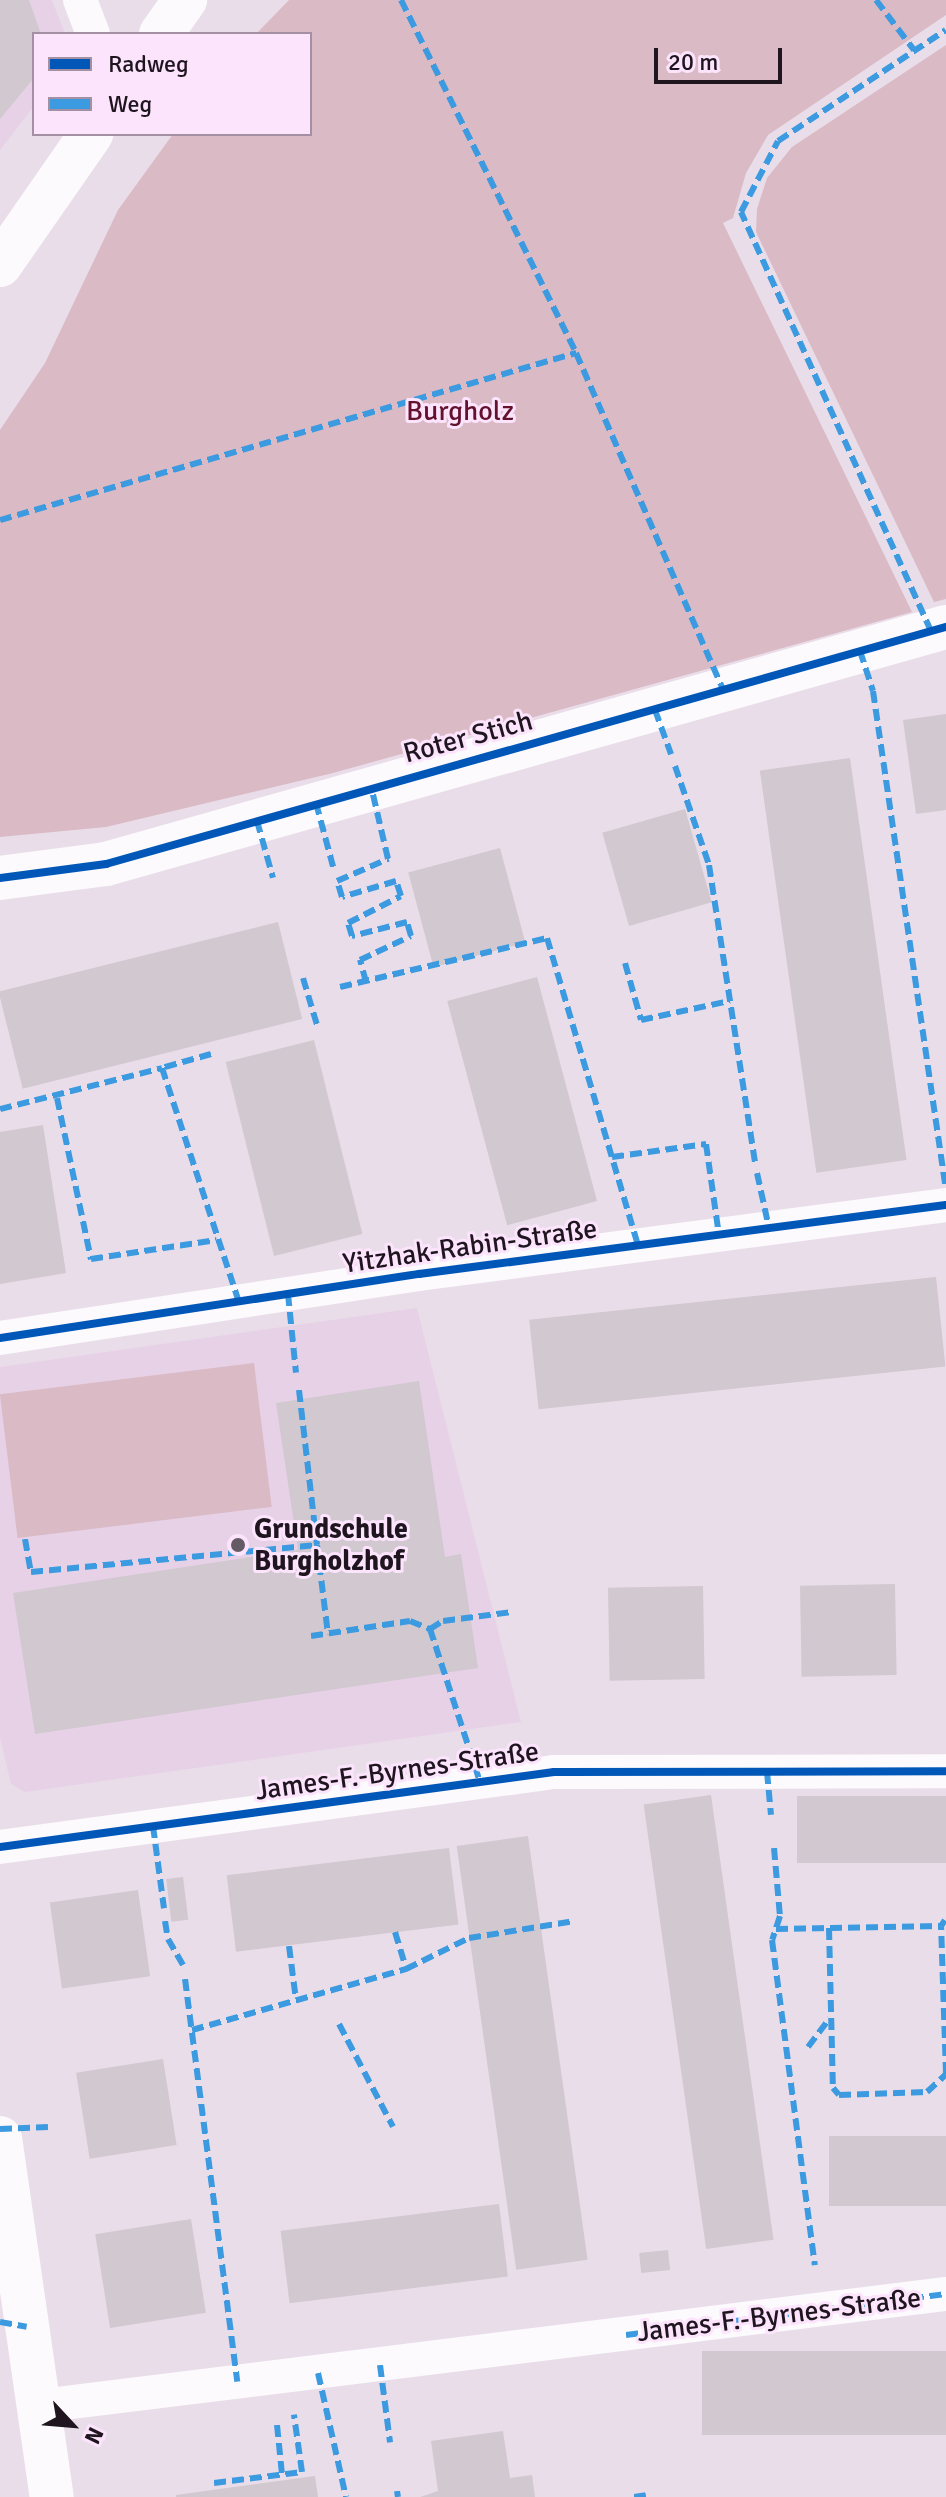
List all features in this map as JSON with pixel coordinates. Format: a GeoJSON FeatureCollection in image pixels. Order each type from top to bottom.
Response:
{"type":"FeatureCollection","features":[{"type":"Feature","properties":{"kind":"street"},"geometry":{"type":"LineString","coordinates":[[80,0],[92,32]]}},
{"type":"Feature","properties":{"kind":"street"},"geometry":{"type":"LineString","coordinates":[[162,32],[185,0]]}},
{"type":"Feature","properties":{"kind":"street"},"geometry":{"type":"LineString","coordinates":[[0,265],[90,136]]}},
{"type":"Feature","properties":{"kind":"street","name":"Roter Stich"},"geometry":{"type":"LineString","coordinates":[[0,878],[106,864],[946,627]]}},
{"type":"Feature","properties":{"kind":"street","name":"Yitzhak-Rabin-Straße"},"geometry":{"type":"LineString","coordinates":[[0,1338],[419,1274],[946,1205]]}},
{"type":"Feature","properties":{"kind":"street","name":"James-F.-Byrnes-Straße"},"geometry":{"type":"LineString","coordinates":[[0,1847],[554,1772],[946,1771]]}},
{"type":"Feature","properties":{"kind":"street"},"geometry":{"type":"LineString","coordinates":[[0,2138],[52,2497]]}},
{"type":"Feature","properties":{"kind":"street","name":"James-F.-Byrnes-Straße"},"geometry":{"type":"LineString","coordinates":[[40,2406],[946,2294]]}},
{"type":"Feature","properties":{"kind":"shaded area"},"geometry":{"type":"Polygon","coordinates":[[[0,0],[52,0],[64,32],[32,32],[32,109],[0,150],[0,0]]]}},
{"type":"Feature","properties":{"kind":"shaded area","name":"Grundschule Burgholzhof"},"geometry":{"type":"Polygon","coordinates":[[[417,1308],[521,1722],[25,1792],[11,1784],[0,1738],[0,1367],[417,1308]]]}},
{"type":"Feature","properties":{"kind":"green space","name":"Burgholz"},"geometry":{"type":"Polygon","coordinates":[[[289,0],[946,0],[946,15],[768,135],[746,173],[733,218],[723,223],[912,612],[333,773],[106,827],[0,837],[0,430],[45,363],[118,210],[172,136],[312,136],[312,32],[258,32],[289,0]]]}},
{"type":"Feature","properties":{"kind":"green space"},"geometry":{"type":"Polygon","coordinates":[[[946,45],[946,599],[934,602],[756,232],[757,209],[767,178],[792,147],[946,45]]]}},
{"type":"Feature","properties":{"kind":"green space"},"geometry":{"type":"Polygon","coordinates":[[[254,1363],[272,1507],[18,1538],[0,1394],[254,1363]]]}},
{"type":"Feature","properties":{"kind":"building"},"geometry":{"type":"Polygon","coordinates":[[[0,0],[29,0],[40,32],[32,32],[32,80],[0,119],[0,0]]]}},
{"type":"Feature","properties":{"kind":"building"},"geometry":{"type":"Polygon","coordinates":[[[946,714],[946,810],[916,814],[903,720],[946,714]]]}},
{"type":"Feature","properties":{"kind":"building"},"geometry":{"type":"Polygon","coordinates":[[[850,758],[907,1160],[816,1173],[760,771],[850,758]]]}},
{"type":"Feature","properties":{"kind":"building"},"geometry":{"type":"Polygon","coordinates":[[[685,809],[712,902],[629,926],[602,833],[685,809]]]}},
{"type":"Feature","properties":{"kind":"building"},"geometry":{"type":"Polygon","coordinates":[[[500,848],[525,943],[434,967],[408,873],[500,848]]]}},
{"type":"Feature","properties":{"kind":"building"},"geometry":{"type":"Polygon","coordinates":[[[278,922],[302,1019],[23,1089],[0,991],[278,922]]]}},
{"type":"Feature","properties":{"kind":"building"},"geometry":{"type":"Polygon","coordinates":[[[537,977],[597,1201],[507,1225],[447,1001],[537,977]]]}},
{"type":"Feature","properties":{"kind":"building"},"geometry":{"type":"Polygon","coordinates":[[[314,1040],[362,1234],[274,1256],[226,1062],[314,1040]]]}},
{"type":"Feature","properties":{"kind":"building"},"geometry":{"type":"Polygon","coordinates":[[[43,1125],[66,1273],[0,1284],[0,1132],[43,1125]]]}},
{"type":"Feature","properties":{"kind":"building"},"geometry":{"type":"Polygon","coordinates":[[[936,1277],[945,1367],[539,1409],[529,1320],[936,1277]]]}},
{"type":"Feature","properties":{"kind":"building"},"geometry":{"type":"Polygon","coordinates":[[[419,1381],[445,1557],[461,1554],[478,1668],[35,1734],[13,1593],[298,1550],[276,1403],[419,1381]]]}},
{"type":"Feature","properties":{"kind":"building"},"geometry":{"type":"Polygon","coordinates":[[[895,1584],[897,1675],[802,1677],[800,1586],[895,1584]]]}},
{"type":"Feature","properties":{"kind":"building"},"geometry":{"type":"Polygon","coordinates":[[[703,1586],[705,1679],[610,1681],[608,1588],[703,1586]]]}},
{"type":"Feature","properties":{"kind":"building"},"geometry":{"type":"Polygon","coordinates":[[[711,1795],[773,2240],[706,2249],[644,1804],[711,1795]]]}},
{"type":"Feature","properties":{"kind":"building"},"geometry":{"type":"Polygon","coordinates":[[[797,1796],[946,1796],[946,1863],[797,1863],[797,1796]]]}},
{"type":"Feature","properties":{"kind":"building"},"geometry":{"type":"Polygon","coordinates":[[[528,1836],[588,2260],[516,2270],[457,1846],[528,1836]]]}},
{"type":"Feature","properties":{"kind":"building"},"geometry":{"type":"Polygon","coordinates":[[[449,1848],[458,1924],[236,1952],[227,1875],[449,1848]]]}},
{"type":"Feature","properties":{"kind":"building"},"geometry":{"type":"Polygon","coordinates":[[[183,1877],[188,1920],[171,1922],[166,1879],[183,1877]]]}},
{"type":"Feature","properties":{"kind":"building"},"geometry":{"type":"Polygon","coordinates":[[[138,1890],[150,1976],[62,1989],[50,1902],[138,1890]]]}},
{"type":"Feature","properties":{"kind":"building"},"geometry":{"type":"Polygon","coordinates":[[[163,2059],[177,2145],[90,2159],[76,2073],[163,2059]]]}},
{"type":"Feature","properties":{"kind":"building"},"geometry":{"type":"Polygon","coordinates":[[[829,2136],[946,2136],[946,2206],[829,2206],[829,2136]]]}},
{"type":"Feature","properties":{"kind":"building"},"geometry":{"type":"Polygon","coordinates":[[[499,2204],[508,2276],[290,2303],[281,2231],[499,2204]]]}},
{"type":"Feature","properties":{"kind":"building"},"geometry":{"type":"Polygon","coordinates":[[[191,2219],[206,2313],[110,2328],[95,2234],[191,2219]]]}},
{"type":"Feature","properties":{"kind":"building"},"geometry":{"type":"Polygon","coordinates":[[[668,2250],[670,2270],[641,2273],[639,2253],[668,2250]]]}},
{"type":"Feature","properties":{"kind":"building"},"geometry":{"type":"Polygon","coordinates":[[[702,2351],[946,2351],[946,2435],[702,2435],[702,2351]]]}},
{"type":"Feature","properties":{"kind":"building"},"geometry":{"type":"Polygon","coordinates":[[[503,2431],[510,2478],[532,2475],[535,2497],[420,2497],[438,2491],[431,2441],[503,2431]]]}},
{"type":"Feature","properties":{"kind":"building"},"geometry":{"type":"Polygon","coordinates":[[[315,2476],[318,2497],[176,2497],[176,2495],[315,2476]]]}},
{"type":"Feature","properties":{"kind":"marked path"},"geometry":{"type":"LineString","coordinates":[[401,0],[576,353],[724,691]]}},
{"type":"Feature","properties":{"kind":"marked path"},"geometry":{"type":"LineString","coordinates":[[876,0],[914,50]]}},
{"type":"Feature","properties":{"kind":"marked path"},"geometry":{"type":"LineString","coordinates":[[931,631],[741,212],[778,141],[946,30]]}},
{"type":"Feature","properties":{"kind":"marked path"},"geometry":{"type":"LineString","coordinates":[[0,520],[576,353]]}},
{"type":"Feature","properties":{"kind":"marked path"},"geometry":{"type":"LineString","coordinates":[[860,651],[873,691],[946,1190]]}},
{"type":"Feature","properties":{"kind":"marked path"},"geometry":{"type":"LineString","coordinates":[[655,710],[671,754]]}},
{"type":"Feature","properties":{"kind":"marked path"},"geometry":{"type":"LineString","coordinates":[[675,766],[709,865],[755,1162]]}},
{"type":"Feature","properties":{"kind":"marked path"},"geometry":{"type":"LineString","coordinates":[[366,982],[360,960],[411,936],[407,922],[352,936],[348,923],[401,896],[396,881],[342,897],[337,881],[388,859],[371,786]]}},
{"type":"Feature","properties":{"kind":"marked path"},"geometry":{"type":"LineString","coordinates":[[316,803],[334,870]]}},
{"type":"Feature","properties":{"kind":"marked path"},"geometry":{"type":"LineString","coordinates":[[257,821],[273,878]]}},
{"type":"Feature","properties":{"kind":"marked path"},"geometry":{"type":"LineString","coordinates":[[340,987],[547,938],[638,1246]]}},
{"type":"Feature","properties":{"kind":"marked path"},"geometry":{"type":"LineString","coordinates":[[625,963],[641,1020],[730,1001]]}},
{"type":"Feature","properties":{"kind":"marked path"},"geometry":{"type":"LineString","coordinates":[[303,978],[317,1025]]}},
{"type":"Feature","properties":{"kind":"marked path"},"geometry":{"type":"LineString","coordinates":[[211,1054],[162,1068],[239,1302]]}},
{"type":"Feature","properties":{"kind":"marked path"},"geometry":{"type":"LineString","coordinates":[[0,1109],[162,1068]]}},
{"type":"Feature","properties":{"kind":"marked path"},"geometry":{"type":"LineString","coordinates":[[57,1098],[91,1259],[217,1240]]}},
{"type":"Feature","properties":{"kind":"marked path"},"geometry":{"type":"LineString","coordinates":[[612,1157],[706,1144],[719,1235]]}},
{"type":"Feature","properties":{"kind":"marked path"},"geometry":{"type":"LineString","coordinates":[[757,1173],[769,1228]]}},
{"type":"Feature","properties":{"kind":"marked path"},"geometry":{"type":"LineString","coordinates":[[288,1294],[296,1373]]}},
{"type":"Feature","properties":{"kind":"marked path"},"geometry":{"type":"LineString","coordinates":[[299,1390],[317,1545]]}},
{"type":"Feature","properties":{"kind":"marked path"},"geometry":{"type":"LineString","coordinates":[[25,1539],[31,1572],[317,1545],[328,1634]]}},
{"type":"Feature","properties":{"kind":"marked path"},"geometry":{"type":"LineString","coordinates":[[430,1629],[443,1621],[511,1612]]}},
{"type":"Feature","properties":{"kind":"marked path"},"geometry":{"type":"LineString","coordinates":[[311,1636],[410,1621],[430,1629],[480,1782]]}},
{"type":"Feature","properties":{"kind":"marked path"},"geometry":{"type":"LineString","coordinates":[[767,1772],[771,1815]]}},
{"type":"Feature","properties":{"kind":"marked path"},"geometry":{"type":"LineString","coordinates":[[153,1826],[164,1908]]}},
{"type":"Feature","properties":{"kind":"marked path"},"geometry":{"type":"LineString","coordinates":[[774,1848],[780,1916],[772,1940],[815,2265]]}},
{"type":"Feature","properties":{"kind":"marked path"},"geometry":{"type":"LineString","coordinates":[[776,1929],[941,1926],[945,1920]]}},
{"type":"Feature","properties":{"kind":"marked path"},"geometry":{"type":"LineString","coordinates":[[165,1921],[168,1939],[183,1965]]}},
{"type":"Feature","properties":{"kind":"marked path"},"geometry":{"type":"LineString","coordinates":[[192,2030],[406,1969],[469,1938],[575,1921]]}},
{"type":"Feature","properties":{"kind":"marked path"},"geometry":{"type":"LineString","coordinates":[[829,1928],[833,2088],[839,2095],[927,2092],[946,2074],[941,1926]]}},
{"type":"Feature","properties":{"kind":"marked path"},"geometry":{"type":"LineString","coordinates":[[395,1932],[406,1969]]}},
{"type":"Feature","properties":{"kind":"marked path"},"geometry":{"type":"LineString","coordinates":[[289,1946],[296,2000]]}},
{"type":"Feature","properties":{"kind":"marked path"},"geometry":{"type":"LineString","coordinates":[[185,1979],[237,2382]]}},
{"type":"Feature","properties":{"kind":"marked path"},"geometry":{"type":"LineString","coordinates":[[808,2047],[830,2018]]}},
{"type":"Feature","properties":{"kind":"marked path"},"geometry":{"type":"LineString","coordinates":[[339,2024],[393,2127]]}},
{"type":"Feature","properties":{"kind":"marked path"},"geometry":{"type":"LineString","coordinates":[[0,2129],[48,2127]]}},
{"type":"Feature","properties":{"kind":"marked path"},"geometry":{"type":"LineString","coordinates":[[626,2335],[946,2294]]}},
{"type":"Feature","properties":{"kind":"marked path"},"geometry":{"type":"LineString","coordinates":[[0,2322],[27,2327]]}},
{"type":"Feature","properties":{"kind":"marked path"},"geometry":{"type":"LineString","coordinates":[[380,2365],[390,2442]]}},
{"type":"Feature","properties":{"kind":"marked path"},"geometry":{"type":"LineString","coordinates":[[318,2373],[346,2497]]}},
{"type":"Feature","properties":{"kind":"marked path"},"geometry":{"type":"LineString","coordinates":[[214,2483],[302,2472],[294,2415]]}},
{"type":"Feature","properties":{"kind":"marked path"},"geometry":{"type":"LineString","coordinates":[[277,2425],[282,2474]]}},
{"type":"Feature","properties":{"kind":"marked path"},"geometry":{"type":"LineString","coordinates":[[397,2491],[398,2497]]}},
{"type":"Feature","properties":{"kind":"marked path"},"geometry":{"type":"LineString","coordinates":[[634,2497],[646,2495]]}},
{"type":"Feature","properties":{"kind":"cycle path"},"geometry":{"type":"LineString","coordinates":[[0,878],[106,864],[946,627]]}},
{"type":"Feature","properties":{"kind":"cycle path"},"geometry":{"type":"LineString","coordinates":[[0,1338],[419,1274],[946,1205]]}},
{"type":"Feature","properties":{"kind":"cycle path"},"geometry":{"type":"LineString","coordinates":[[0,1847],[554,1772],[946,1771]]}},
{"type":"Feature","properties":{"kind":"place","name":"Grundschule Burgholzhof"},"geometry":{"type":"Point","coordinates":[238,1545]}}]}
